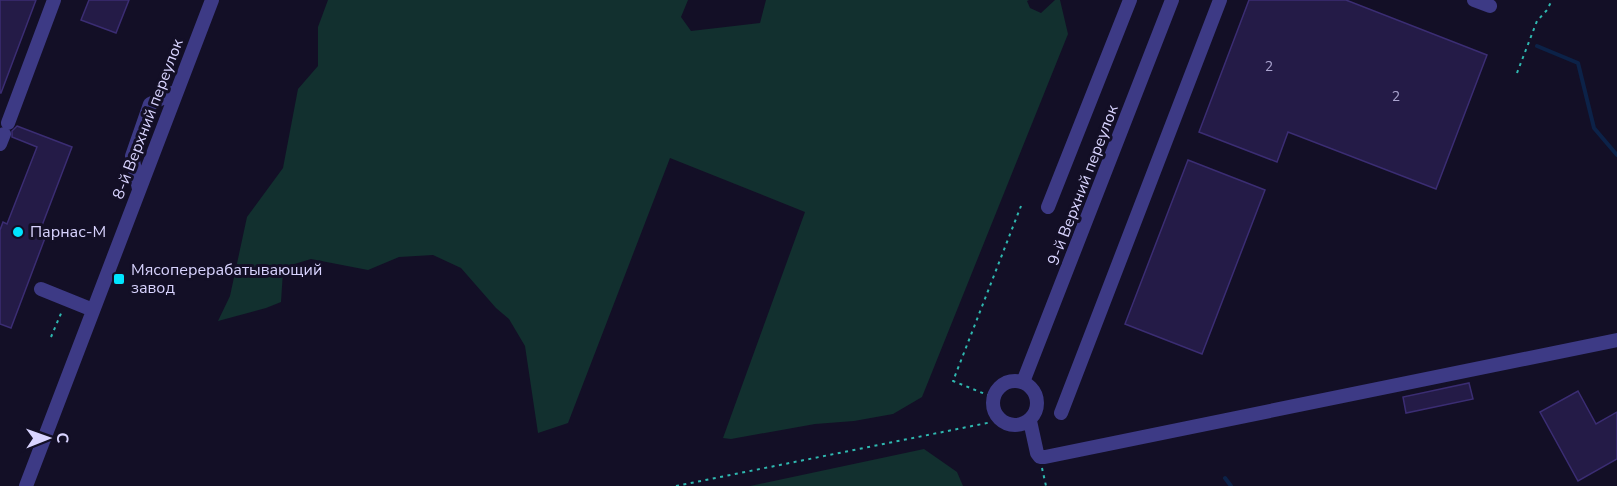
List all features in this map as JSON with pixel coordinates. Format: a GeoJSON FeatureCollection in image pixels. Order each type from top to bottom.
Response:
{"type":"FeatureCollection","features":[{"type":"Feature","properties":{"kind":"street"},"geometry":{"type":"LineString","coordinates":[[4,133],[54,0]]}},
{"type":"Feature","properties":{"kind":"street","name":"8-й Верхний переулок"},"geometry":{"type":"LineString","coordinates":[[26,486],[212,0]]}},
{"type":"Feature","properties":{"kind":"street"},"geometry":{"type":"LineString","coordinates":[[1048,207],[1130,0]]}},
{"type":"Feature","properties":{"kind":"street","name":"9-й Верхний переулок"},"geometry":{"type":"LineString","coordinates":[[1023,382],[1172,0]]}},
{"type":"Feature","properties":{"kind":"street"},"geometry":{"type":"LineString","coordinates":[[1061,413],[1220,0]]}},
{"type":"Feature","properties":{"kind":"street"},"geometry":{"type":"LineString","coordinates":[[1474,0],[1490,6]]}},
{"type":"Feature","properties":{"kind":"street"},"geometry":{"type":"LineString","coordinates":[[139,189],[132,156],[150,104],[177,91]]}},
{"type":"Feature","properties":{"kind":"street"},"geometry":{"type":"LineString","coordinates":[[41,289],[93,310]]}},
{"type":"Feature","properties":{"kind":"street"},"geometry":{"type":"LineString","coordinates":[[1030,421],[1037,453],[1040,457],[1617,340]]}},
{"type":"Feature","properties":{"kind":"street"},"geometry":{"type":"LineString","coordinates":[[1023,382],[1031,387],[1038,404],[1036,413],[1030,421],[1021,425],[1012,425],[997,416],[993,407],[994,398],[998,389],[1005,383],[1023,382]]}},
{"type":"Feature","properties":{"kind":"path"},"geometry":{"type":"LineString","coordinates":[[1517,73],[1537,21],[1552,0]]}},
{"type":"Feature","properties":{"kind":"path"},"geometry":{"type":"LineString","coordinates":[[990,396],[953,381],[1021,206]]}},
{"type":"Feature","properties":{"kind":"path"},"geometry":{"type":"LineString","coordinates":[[51,337],[62,310]]}},
{"type":"Feature","properties":{"kind":"path"},"geometry":{"type":"LineString","coordinates":[[676,486],[992,422]]}},
{"type":"Feature","properties":{"kind":"path"},"geometry":{"type":"LineString","coordinates":[[1040,457],[1046,486]]}},
{"type":"Feature","properties":{"kind":"green space"},"geometry":{"type":"Polygon","coordinates":[[[328,0],[688,0],[681,17],[691,31],[760,23],[766,0],[1029,0],[1027,1],[1030,8],[1041,13],[1055,0],[1060,0],[1068,34],[922,397],[893,414],[854,421],[815,424],[731,439],[723,438],[805,212],[670,158],[568,423],[538,433],[525,346],[509,319],[496,308],[461,268],[433,255],[399,257],[368,270],[311,259],[291,265],[283,271],[281,302],[218,321],[230,296],[247,217],[283,168],[298,89],[318,66],[318,27],[328,0]]]}},
{"type":"Feature","properties":{"kind":"green space"},"geometry":{"type":"Polygon","coordinates":[[[924,449],[957,472],[963,486],[750,486],[924,449]]]}},
{"type":"Feature","properties":{"kind":"building"},"geometry":{"type":"Polygon","coordinates":[[[0,0],[36,0],[1,93],[0,93],[0,0]]]}},
{"type":"Feature","properties":{"kind":"building"},"geometry":{"type":"Polygon","coordinates":[[[89,0],[129,0],[116,33],[81,20],[89,0]]]}},
{"type":"Feature","properties":{"kind":"building"},"geometry":{"type":"Polygon","coordinates":[[[1249,0],[1346,0],[1487,55],[1436,189],[1288,132],[1277,162],[1199,132],[1249,0]]]}},
{"type":"Feature","properties":{"kind":"building","name":"Парнас-М"},"geometry":{"type":"Polygon","coordinates":[[[17,126],[72,147],[38,236],[45,238],[11,328],[0,324],[0,230],[3,222],[7,224],[37,147],[12,137],[12,131],[17,126]]]}},
{"type":"Feature","properties":{"kind":"building"},"geometry":{"type":"Polygon","coordinates":[[[1188,160],[1265,190],[1202,354],[1125,324],[1188,160]]]}},
{"type":"Feature","properties":{"kind":"building"},"geometry":{"type":"Polygon","coordinates":[[[1469,383],[1473,399],[1406,413],[1403,397],[1469,383]]]}},
{"type":"Feature","properties":{"kind":"building"},"geometry":{"type":"Polygon","coordinates":[[[1578,391],[1596,424],[1617,412],[1617,459],[1578,481],[1540,412],[1578,391]]]}},
{"type":"Feature","properties":{"kind":"waterway"},"geometry":{"type":"LineString","coordinates":[[1537,46],[1578,63],[1594,128],[1617,155]]}},
{"type":"Feature","properties":{"kind":"waterway"},"geometry":{"type":"LineString","coordinates":[[1225,478],[1231,486]]}},
{"type":"Feature","properties":{"kind":"place","name":"Парнас-М"},"geometry":{"type":"Point","coordinates":[18,232]}},
{"type":"Feature","properties":{"kind":"place","name":"Мясоперерабатывающий завод"},"geometry":{"type":"Point","coordinates":[119,279]}}]}
